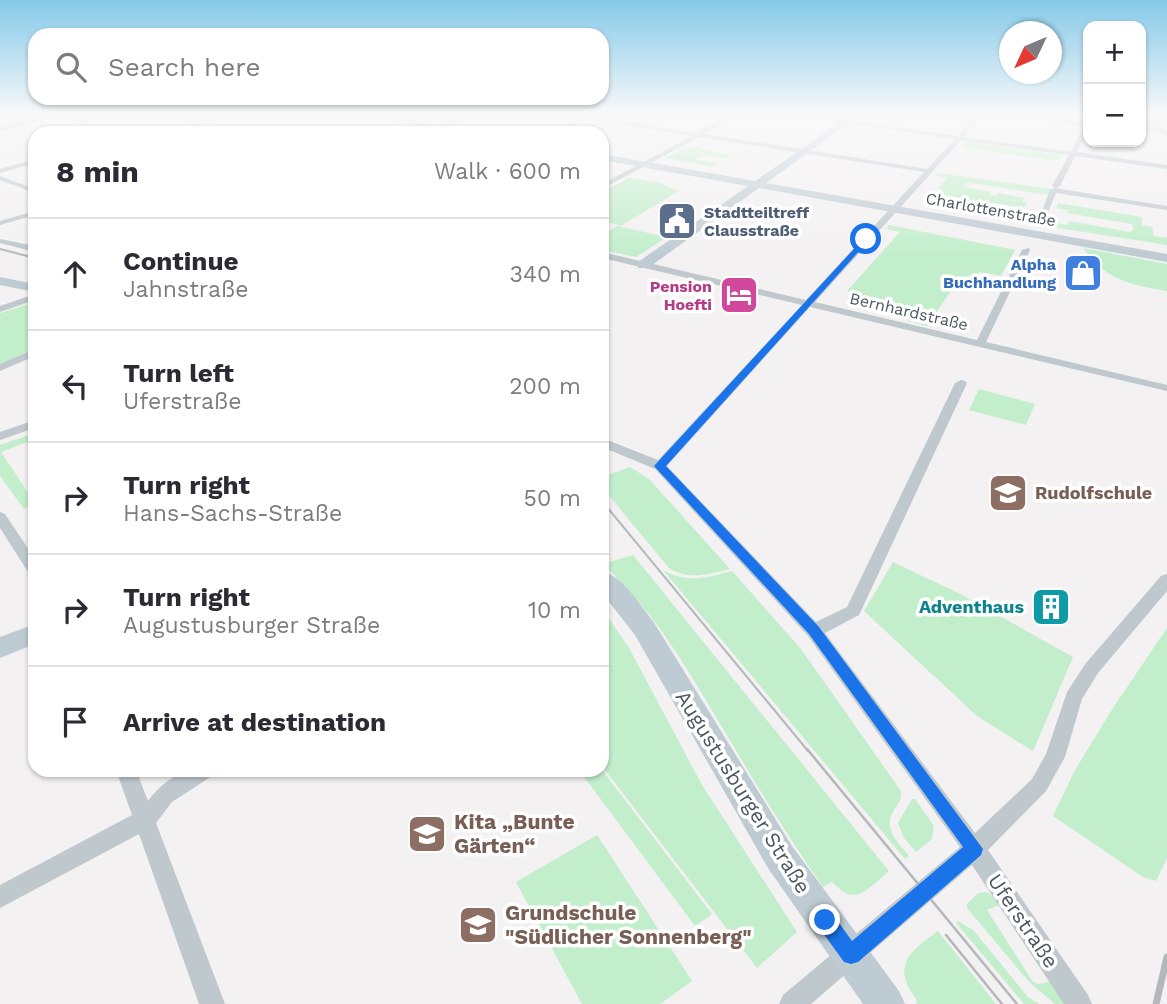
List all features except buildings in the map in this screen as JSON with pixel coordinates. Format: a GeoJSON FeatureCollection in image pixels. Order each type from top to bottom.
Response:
{"type":"FeatureCollection","features":[{"type":"Feature","properties":{"kind":"main road","name":"Charlottenstraße"},"geometry":{"type":"LineString","coordinates":[[630,162],[1167,258]]}},
{"type":"Feature","properties":{"kind":"main road"},"geometry":{"type":"LineString","coordinates":[[643,265],[790,162]]}},
{"type":"Feature","properties":{"kind":"main road"},"geometry":{"type":"LineString","coordinates":[[0,281],[28,287]]}},
{"type":"Feature","properties":{"kind":"main road","name":"Augustusburger Straße"},"geometry":{"type":"LineString","coordinates":[[609,586],[644,628],[780,857],[886,1004]]}},
{"type":"Feature","properties":{"kind":"main road"},"geometry":{"type":"LineString","coordinates":[[0,648],[28,637]]}},
{"type":"Feature","properties":{"kind":"street"},"geometry":{"type":"LineString","coordinates":[[609,183],[647,162]]}},
{"type":"Feature","properties":{"kind":"street"},"geometry":{"type":"LineString","coordinates":[[869,162],[929,171]]}},
{"type":"Feature","properties":{"kind":"street"},"geometry":{"type":"LineString","coordinates":[[660,466],[938,162]]}},
{"type":"Feature","properties":{"kind":"street"},"geometry":{"type":"LineString","coordinates":[[1040,222],[1068,162]]}},
{"type":"Feature","properties":{"kind":"street"},"geometry":{"type":"LineString","coordinates":[[1129,162],[1167,167]]}},
{"type":"Feature","properties":{"kind":"street"},"geometry":{"type":"LineString","coordinates":[[0,170],[28,164]]}},
{"type":"Feature","properties":{"kind":"street"},"geometry":{"type":"LineString","coordinates":[[0,178],[28,188]]}},
{"type":"Feature","properties":{"kind":"street"},"geometry":{"type":"LineString","coordinates":[[1055,188],[1167,208]]}},
{"type":"Feature","properties":{"kind":"street"},"geometry":{"type":"LineString","coordinates":[[0,223],[28,215]]}},
{"type":"Feature","properties":{"kind":"street"},"geometry":{"type":"LineString","coordinates":[[0,241],[28,247]]}},
{"type":"Feature","properties":{"kind":"street"},"geometry":{"type":"LineString","coordinates":[[980,344],[1026,250]]}},
{"type":"Feature","properties":{"kind":"street","name":"Bernhardstraße"},"geometry":{"type":"LineString","coordinates":[[609,257],[1167,388]]}},
{"type":"Feature","properties":{"kind":"street"},"geometry":{"type":"LineString","coordinates":[[0,309],[28,299]]}},
{"type":"Feature","properties":{"kind":"street"},"geometry":{"type":"LineString","coordinates":[[0,368],[28,355]]}},
{"type":"Feature","properties":{"kind":"street"},"geometry":{"type":"LineString","coordinates":[[814,631],[853,611],[961,383]]}},
{"type":"Feature","properties":{"kind":"street"},"geometry":{"type":"LineString","coordinates":[[0,436],[28,426]]}},
{"type":"Feature","properties":{"kind":"street","name":"Uferstraße"},"geometry":{"type":"LineString","coordinates":[[609,445],[660,466],[814,631],[974,849],[1079,1004]]}},
{"type":"Feature","properties":{"kind":"street"},"geometry":{"type":"LineString","coordinates":[[0,517],[28,560]]}},
{"type":"Feature","properties":{"kind":"street"},"geometry":{"type":"LineString","coordinates":[[792,1004],[974,849],[1039,785],[1055,757],[1073,697],[1092,668],[1167,580]]}},
{"type":"Feature","properties":{"kind":"street"},"geometry":{"type":"LineString","coordinates":[[129,777],[212,1004]]}},
{"type":"Feature","properties":{"kind":"street"},"geometry":{"type":"LineString","coordinates":[[0,897],[146,819],[165,795],[194,777]]}},
{"type":"Feature","properties":{"kind":"green space"},"geometry":{"type":"Polygon","coordinates":[[[686,162],[717,163],[713,167],[686,162]]]}},
{"type":"Feature","properties":{"kind":"green space"},"geometry":{"type":"Polygon","coordinates":[[[937,173],[1051,189],[1048,195],[966,182],[964,187],[991,192],[989,195],[997,196],[998,193],[1025,198],[1022,202],[1027,203],[1024,208],[971,199],[969,203],[1036,214],[1033,221],[931,205],[940,204],[947,196],[937,193],[943,191],[939,188],[947,178],[936,175],[937,173]]]}},
{"type":"Feature","properties":{"kind":"green space"},"geometry":{"type":"Polygon","coordinates":[[[629,178],[660,183],[678,191],[621,226],[609,223],[609,188],[629,178]]]}},
{"type":"Feature","properties":{"kind":"green space"},"geometry":{"type":"Polygon","coordinates":[[[1058,203],[1142,217],[1142,225],[1152,227],[1154,236],[1167,238],[1167,245],[1046,226],[1048,221],[1068,225],[1069,221],[1130,232],[1134,229],[1132,224],[1067,213],[1068,210],[1056,208],[1058,203]]]}},
{"type":"Feature","properties":{"kind":"green space"},"geometry":{"type":"Polygon","coordinates":[[[889,225],[1015,250],[1001,276],[979,272],[974,286],[992,289],[990,292],[955,285],[927,326],[908,321],[912,312],[850,298],[854,293],[847,291],[900,232],[886,229],[889,225]]]}},
{"type":"Feature","properties":{"kind":"green space"},"geometry":{"type":"Polygon","coordinates":[[[617,226],[667,237],[636,257],[609,251],[609,231],[617,226]]]}},
{"type":"Feature","properties":{"kind":"green space"},"geometry":{"type":"Polygon","coordinates":[[[1083,248],[1167,264],[1167,291],[1130,283],[1110,274],[1083,248]]]}},
{"type":"Feature","properties":{"kind":"green space"},"geometry":{"type":"Polygon","coordinates":[[[28,304],[28,352],[0,364],[0,313],[28,304]]]}},
{"type":"Feature","properties":{"kind":"green space"},"geometry":{"type":"Polygon","coordinates":[[[979,389],[1035,404],[1026,425],[969,410],[979,389]]]}},
{"type":"Feature","properties":{"kind":"green space"},"geometry":{"type":"Polygon","coordinates":[[[28,435],[28,442],[1,452],[28,492],[28,507],[24,509],[0,476],[0,445],[28,435]]]}},
{"type":"Feature","properties":{"kind":"green space"},"geometry":{"type":"Polygon","coordinates":[[[630,467],[649,479],[730,569],[691,575],[669,568],[609,495],[609,474],[630,467]]]}},
{"type":"Feature","properties":{"kind":"green space"},"geometry":{"type":"Polygon","coordinates":[[[633,555],[889,871],[868,889],[855,895],[840,890],[832,882],[823,887],[774,813],[672,646],[623,583],[609,570],[609,562],[633,555]]]}},
{"type":"Feature","properties":{"kind":"green space"},"geometry":{"type":"Polygon","coordinates":[[[893,562],[960,594],[1073,657],[1033,751],[977,716],[864,611],[893,562]]]}},
{"type":"Feature","properties":{"kind":"green space"},"geometry":{"type":"Polygon","coordinates":[[[663,570],[689,578],[732,571],[801,649],[901,791],[890,827],[895,839],[909,856],[905,859],[663,570]]]}},
{"type":"Feature","properties":{"kind":"green space"},"geometry":{"type":"Polygon","coordinates":[[[609,618],[629,648],[702,785],[797,932],[757,968],[609,775],[609,618]]]}},
{"type":"Feature","properties":{"kind":"green space"},"geometry":{"type":"Polygon","coordinates":[[[1167,628],[1167,858],[1156,881],[1143,877],[1053,816],[1075,770],[1167,628]]]}},
{"type":"Feature","properties":{"kind":"green space"},"geometry":{"type":"Polygon","coordinates":[[[584,777],[607,777],[712,914],[695,926],[584,777]]]}},
{"type":"Feature","properties":{"kind":"green space"},"geometry":{"type":"Polygon","coordinates":[[[912,799],[915,799],[934,826],[932,839],[916,852],[904,838],[898,823],[912,799]]]}},
{"type":"Feature","properties":{"kind":"green space"},"geometry":{"type":"Polygon","coordinates":[[[597,835],[692,981],[660,1004],[582,1004],[516,882],[597,835]]]}},
{"type":"Feature","properties":{"kind":"green space"},"geometry":{"type":"Polygon","coordinates":[[[987,892],[1002,904],[987,910],[1033,982],[1038,984],[1052,981],[1067,1004],[1055,1004],[1030,983],[967,908],[967,904],[978,893],[987,892]]]}},
{"type":"Feature","properties":{"kind":"green space"},"geometry":{"type":"Polygon","coordinates":[[[958,921],[973,930],[1028,997],[1039,1004],[1024,1004],[956,923],[958,921]]]}},
{"type":"Feature","properties":{"kind":"green space"},"geometry":{"type":"Polygon","coordinates":[[[938,931],[996,1004],[916,1004],[917,1000],[905,978],[907,961],[919,946],[938,931]]]}},
{"type":"Feature","properties":{"kind":"tram line"},"geometry":{"type":"LineString","coordinates":[[0,249],[28,256]]}},
{"type":"Feature","properties":{"kind":"tram line"},"geometry":{"type":"LineString","coordinates":[[609,509],[808,751]]}},
{"type":"Feature","properties":{"kind":"tram line"},"geometry":{"type":"LineString","coordinates":[[807,749],[1017,1004]]}},
{"type":"Feature","properties":{"kind":"tram line"},"geometry":{"type":"LineString","coordinates":[[946,935],[1002,1004]]}},
{"type":"Feature","properties":{"kind":"railway"},"geometry":{"type":"LineString","coordinates":[[1156,1004],[1167,957]]}},
{"type":"Feature","properties":{"kind":"place","name":"Stadtteiltreff Clausstraße"},"geometry":{"type":"Point","coordinates":[677,221]}},
{"type":"Feature","properties":{"kind":"place","name":"Alpha Buchhandlung"},"geometry":{"type":"Point","coordinates":[1083,273]}},
{"type":"Feature","properties":{"kind":"place","name":"Pension Hoefti"},"geometry":{"type":"Point","coordinates":[739,295]}},
{"type":"Feature","properties":{"kind":"place","name":"Rudolfschule"},"geometry":{"type":"Point","coordinates":[1008,493]}},
{"type":"Feature","properties":{"kind":"place","name":"Adventhaus"},"geometry":{"type":"Point","coordinates":[1051,607]}},
{"type":"Feature","properties":{"kind":"place","name":"Kita „Bunte Gärten“"},"geometry":{"type":"Point","coordinates":[427,834]}},
{"type":"Feature","properties":{"kind":"place","name":"Grundschule \"Südlicher Sonnenberg\""},"geometry":{"type":"Point","coordinates":[478,925]}},
{"type":"Feature","properties":{"kind":"route"},"geometry":{"type":"LineString","coordinates":[[825,920],[851,955],[974,849],[814,631],[660,466],[866,239]]}}]}
